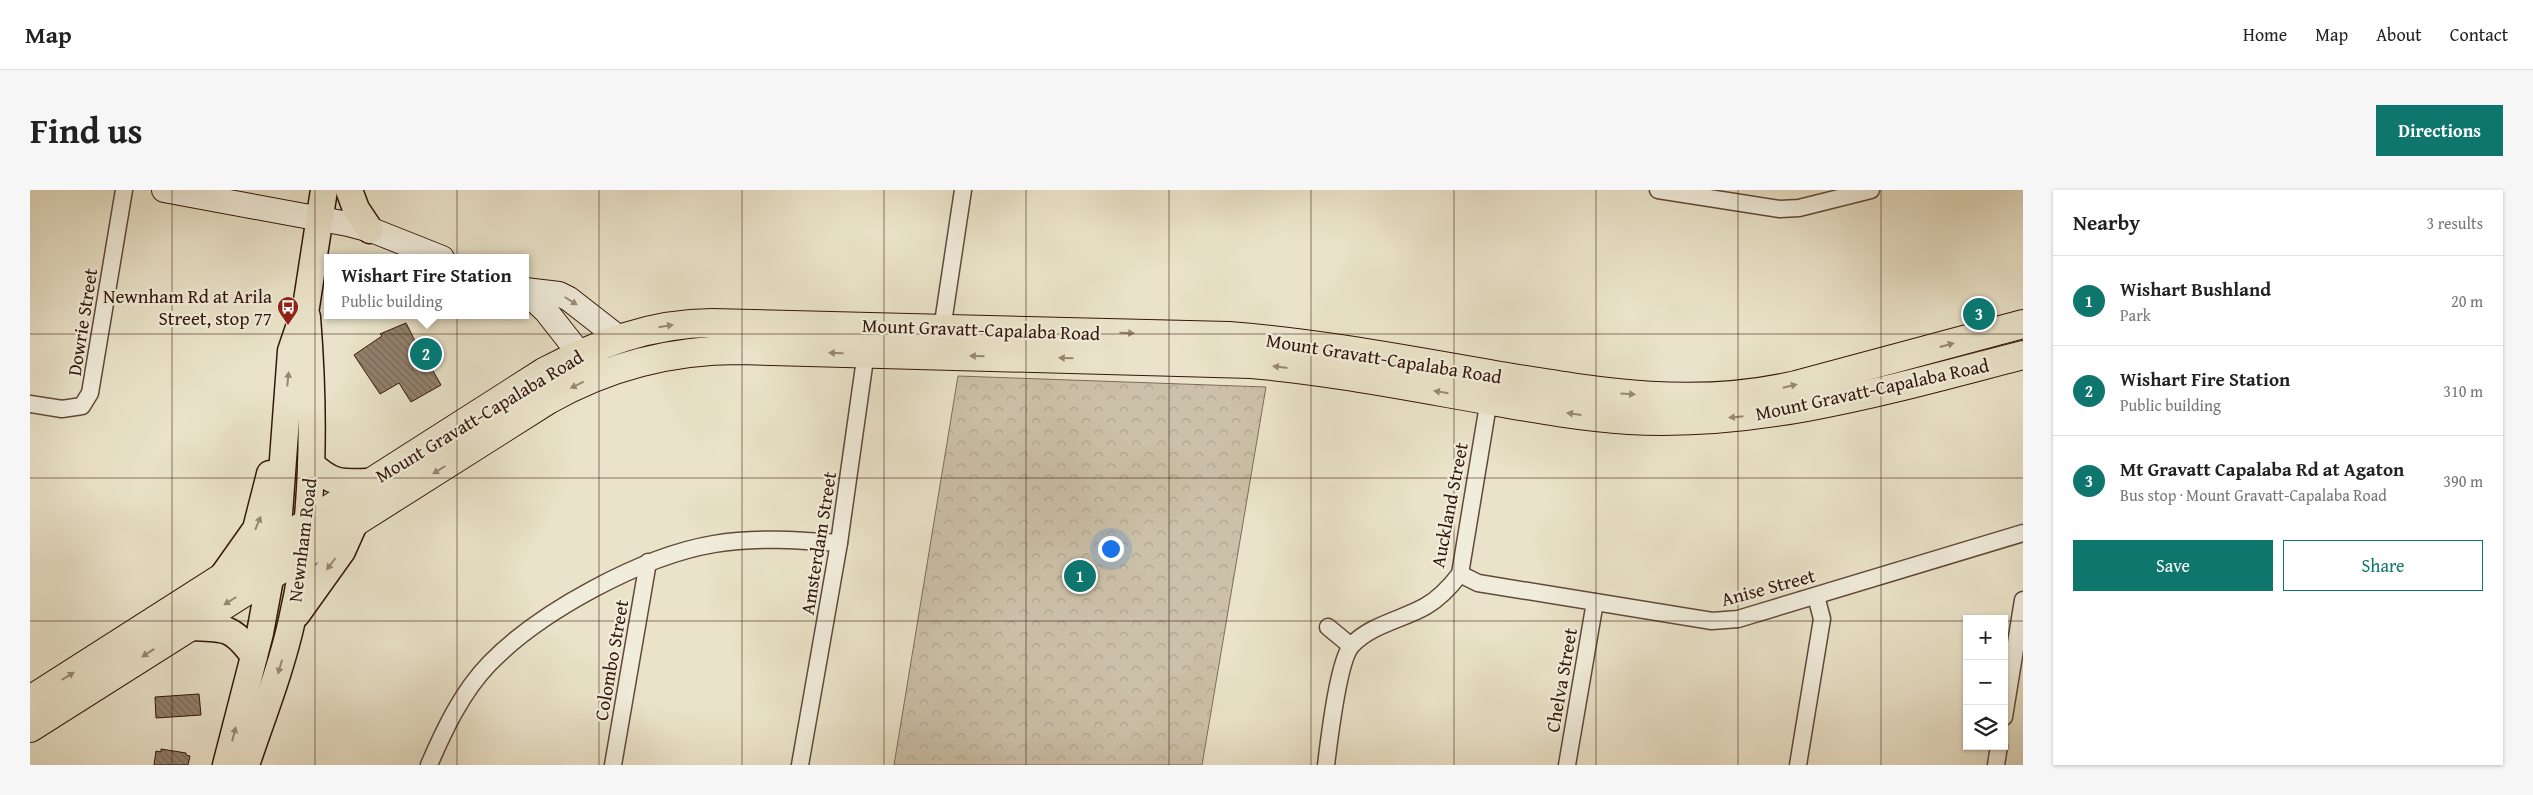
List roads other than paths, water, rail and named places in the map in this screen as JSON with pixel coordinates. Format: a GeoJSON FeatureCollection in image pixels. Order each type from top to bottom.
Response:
{"type":"FeatureCollection","features":[{"type":"Feature","properties":{"kind":"highway","name":"Mount Gravatt-Capalaba Road"},"geometry":{"type":"LineString","coordinates":[[30,700],[544,372],[579,353],[619,338],[663,327],[690,323],[868,326],[1251,338],[1290,341],[1491,388],[1600,418],[1704,420],[1773,412],[1830,402],[2023,355]]}},
{"type":"Feature","properties":{"kind":"highway","name":"Mount Gravatt-Capalaba Road"},"geometry":{"type":"LineString","coordinates":[[30,728],[548,400],[594,376],[622,366],[662,356],[720,350],[1251,364],[1491,388],[1703,398],[1768,391],[1852,371],[2023,324]]}},
{"type":"Feature","properties":{"kind":"main road"},"geometry":{"type":"LineString","coordinates":[[164,190],[320,218],[370,230],[432,254]]}},
{"type":"Feature","properties":{"kind":"main road","name":"Newnham Road"},"geometry":{"type":"LineString","coordinates":[[226,765],[254,656],[277,541],[282,500],[284,428],[291,351],[306,307],[324,190]]}},
{"type":"Feature","properties":{"kind":"main road"},"geometry":{"type":"LineString","coordinates":[[349,190],[356,209],[370,230]]}},
{"type":"Feature","properties":{"kind":"main road"},"geometry":{"type":"LineString","coordinates":[[529,290],[559,294],[570,299],[619,338]]}},
{"type":"Feature","properties":{"kind":"main road"},"geometry":{"type":"LineString","coordinates":[[529,294],[546,311],[579,353],[622,366]]}},
{"type":"Feature","properties":{"kind":"main road","name":"Newnham Road"},"geometry":{"type":"LineString","coordinates":[[246,765],[274,688],[292,620],[303,554],[311,464],[310,353],[306,307]]}},
{"type":"Feature","properties":{"kind":"main road"},"geometry":{"type":"LineString","coordinates":[[222,578],[251,537],[261,518],[284,428]]}},
{"type":"Feature","properties":{"kind":"main road"},"geometry":{"type":"LineString","coordinates":[[311,464],[330,480],[344,483],[370,482]]}},
{"type":"Feature","properties":{"kind":"main road"},"geometry":{"type":"LineString","coordinates":[[292,620],[342,551],[355,522]]}},
{"type":"Feature","properties":{"kind":"main road"},"geometry":{"type":"LineString","coordinates":[[189,627],[227,630],[236,634],[254,656]]}},
{"type":"Feature","properties":{"kind":"street","name":"Dowrie Street"},"geometry":{"type":"LineString","coordinates":[[30,404],[62,409],[82,406],[90,393],[124,190]]}},
{"type":"Feature","properties":{"kind":"street"},"geometry":{"type":"LineString","coordinates":[[938,355],[963,190]]}},
{"type":"Feature","properties":{"kind":"street"},"geometry":{"type":"LineString","coordinates":[[1658,190],[1780,209],[1799,208],[1871,190]]}},
{"type":"Feature","properties":{"kind":"street","name":"Amsterdam Street"},"geometry":{"type":"LineString","coordinates":[[800,765],[838,542],[867,353],[868,326]]}},
{"type":"Feature","properties":{"kind":"street","name":"Auckland Street"},"geometry":{"type":"LineString","coordinates":[[1351,646],[1370,633],[1426,606],[1447,590],[1460,574],[1491,388]]}},
{"type":"Feature","properties":{"kind":"street","name":"Anise Street"},"geometry":{"type":"LineString","coordinates":[[1460,574],[1478,582],[1712,622],[1738,619],[2023,533]]}},
{"type":"Feature","properties":{"kind":"street"},"geometry":{"type":"LineString","coordinates":[[430,765],[446,728],[467,692],[488,665],[513,641],[539,622],[595,589],[648,562],[713,544],[746,540],[781,539],[838,542]]}},
{"type":"Feature","properties":{"kind":"street","name":"Colombo Street"},"geometry":{"type":"LineString","coordinates":[[613,765],[648,562]]}},
{"type":"Feature","properties":{"kind":"street"},"geometry":{"type":"LineString","coordinates":[[1798,765],[1822,619],[1816,596]]}},
{"type":"Feature","properties":{"kind":"street"},"geometry":{"type":"LineString","coordinates":[[2006,705],[2023,600]]}},
{"type":"Feature","properties":{"kind":"street","name":"Chelva Street"},"geometry":{"type":"LineString","coordinates":[[1567,765],[1595,602]]}},
{"type":"Feature","properties":{"kind":"street"},"geometry":{"type":"LineString","coordinates":[[1326,765],[1340,678],[1351,646],[1328,627]]}},
{"type":"Feature","properties":{"kind":"street"},"geometry":{"type":"LineString","coordinates":[[1996,765],[1999,750]]}},
{"type":"Feature","properties":{"kind":"place","name":"Mt Gravatt Capalaba Rd at Agaton"},"geometry":{"type":"Point","coordinates":[1979,314]}},
{"type":"Feature","properties":{"kind":"place","name":"Newnham Rd at Arila Street, stop 77"},"geometry":{"type":"Point","coordinates":[288,326]}},
{"type":"Feature","properties":{"kind":"place","name":"Wishart Fire Station"},"geometry":{"type":"Point","coordinates":[426,354]}},
{"type":"Feature","properties":{"kind":"place","name":"Wishart Bushland"},"geometry":{"type":"Point","coordinates":[1080,576]}}]}
